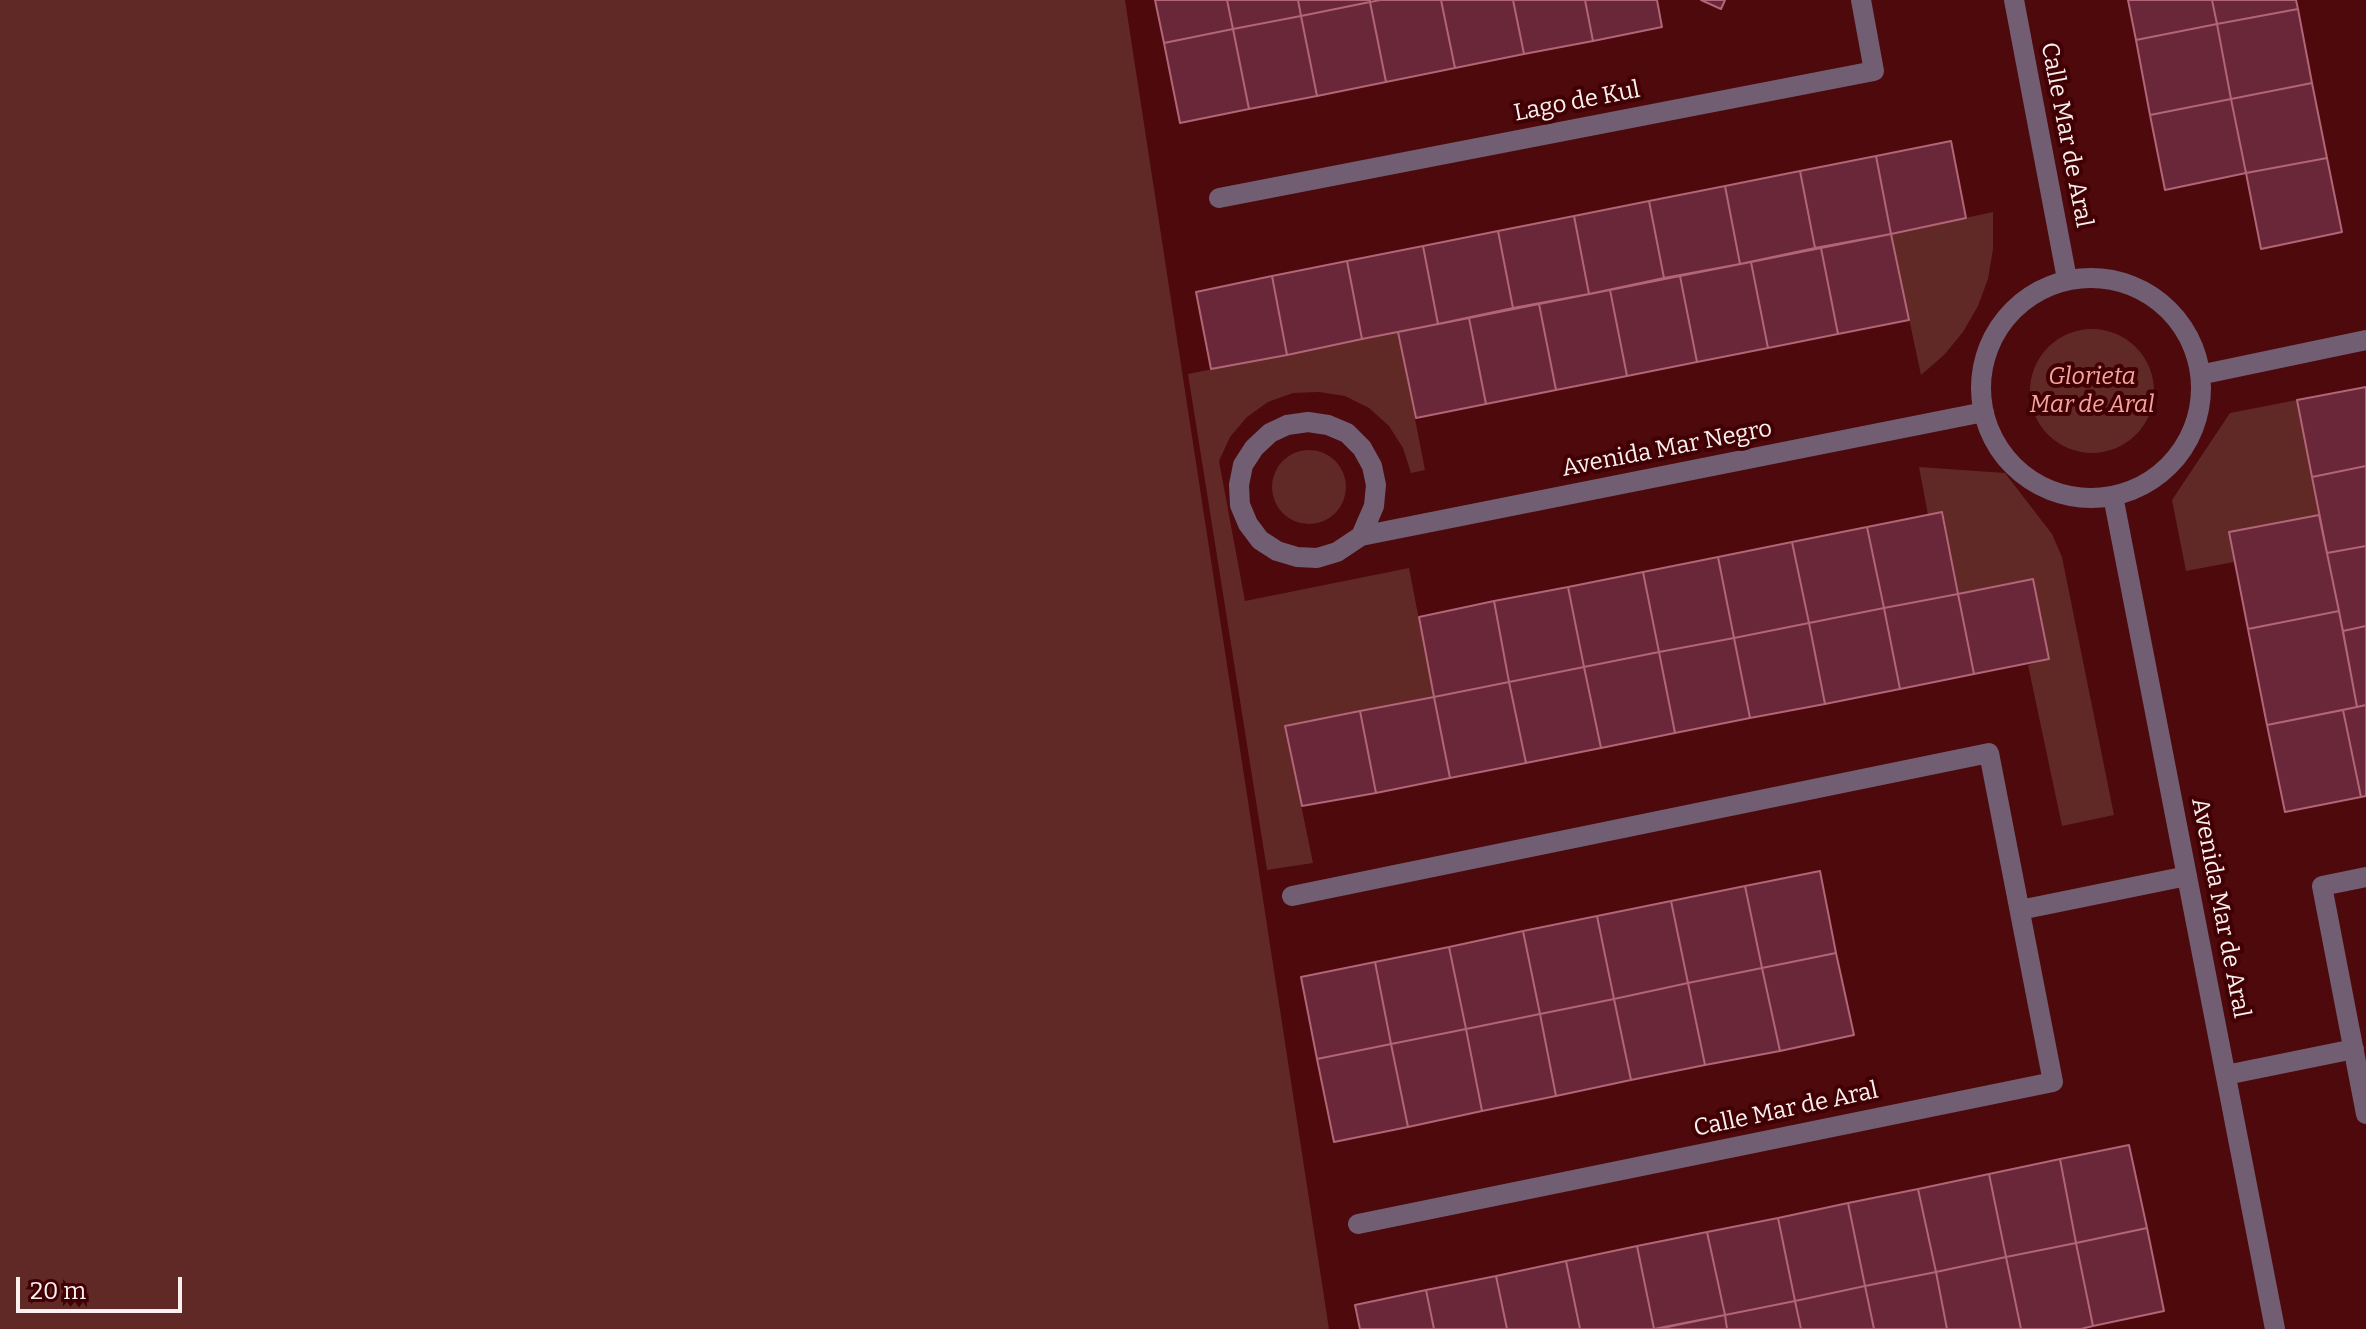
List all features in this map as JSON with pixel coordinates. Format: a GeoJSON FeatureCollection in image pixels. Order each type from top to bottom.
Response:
{"type":"FeatureCollection","features":[{"type":"Feature","properties":{"kind":"street","name":"Lago de Kul"},"geometry":{"type":"LineString","coordinates":[[1219,198],[1874,71],[1861,0]]}},
{"type":"Feature","properties":{"kind":"street","name":"Calle Mar de Aral"},"geometry":{"type":"LineString","coordinates":[[2014,0],[2067,279]]}},
{"type":"Feature","properties":{"kind":"street"},"geometry":{"type":"LineString","coordinates":[[2103,278],[2138,288],[2157,301],[2167,308],[2189,335],[2204,374],[2191,435],[2172,463],[2146,483],[2113,496],[2080,498],[2047,490],[2018,472],[1996,446],[1984,412],[1981,371],[1996,329],[2027,297],[2067,279],[2103,278]]}},
{"type":"Feature","properties":{"kind":"street"},"geometry":{"type":"LineString","coordinates":[[2204,374],[2366,340]]}},
{"type":"Feature","properties":{"kind":"street","name":"Avenida Mar Negro"},"geometry":{"type":"LineString","coordinates":[[1361,536],[1984,412]]}},
{"type":"Feature","properties":{"kind":"street"},"geometry":{"type":"LineString","coordinates":[[1308,422],[1328,425],[1347,433],[1362,448],[1372,466],[1376,485],[1374,506],[1361,536],[1337,552],[1317,558],[1277,551],[1260,540],[1248,524],[1240,505],[1239,485],[1243,465],[1254,448],[1270,433],[1287,425],[1308,422]]}},
{"type":"Feature","properties":{"kind":"street","name":"Avenida Mar de Aral"},"geometry":{"type":"LineString","coordinates":[[2113,496],[2275,1329]]}},
{"type":"Feature","properties":{"kind":"street","name":"Calle Mar de Aral"},"geometry":{"type":"LineString","coordinates":[[1292,896],[1989,753],[2053,1082],[1358,1224]]}},
{"type":"Feature","properties":{"kind":"street"},"geometry":{"type":"LineString","coordinates":[[2020,910],[2187,876]]}},
{"type":"Feature","properties":{"kind":"street"},"geometry":{"type":"LineString","coordinates":[[2366,877],[2322,886],[2366,1114]]}},
{"type":"Feature","properties":{"kind":"street"},"geometry":{"type":"LineString","coordinates":[[2226,1075],[2354,1049]]}},
{"type":"Feature","properties":{"kind":"green space"},"geometry":{"type":"Polygon","coordinates":[[[0,0],[1125,0],[1329,1329],[0,1329],[0,0]]]}},
{"type":"Feature","properties":{"kind":"green space"},"geometry":{"type":"Polygon","coordinates":[[[1993,212],[1993,249],[1988,279],[1978,306],[1963,332],[1944,355],[1921,375],[1891,234],[1993,212]]]}},
{"type":"Feature","properties":{"kind":"green space","name":"Glorieta Mar de Aral"},"geometry":{"type":"Polygon","coordinates":[[[2092,329],[2116,334],[2136,347],[2149,367],[2154,391],[2149,415],[2136,435],[2116,448],[2092,453],[2068,448],[2048,435],[2035,415],[2030,391],[2035,367],[2048,347],[2068,334],[2092,329]]]}},
{"type":"Feature","properties":{"kind":"green space"},"geometry":{"type":"Polygon","coordinates":[[[1398,332],[1425,470],[1411,473],[1403,448],[1389,426],[1369,408],[1345,396],[1319,392],[1293,393],[1268,402],[1247,417],[1230,437],[1219,461],[1245,601],[1409,568],[1434,697],[1285,727],[1313,863],[1267,870],[1188,374],[1398,332]]]}},
{"type":"Feature","properties":{"kind":"green space"},"geometry":{"type":"Polygon","coordinates":[[[2297,400],[2319,515],[2229,532],[2234,562],[2186,571],[2172,500],[2230,413],[2297,400]]]}},
{"type":"Feature","properties":{"kind":"green space"},"geometry":{"type":"Polygon","coordinates":[[[1302,450],[1316,450],[1330,456],[1340,466],[1346,487],[1340,508],[1330,518],[1316,524],[1302,524],[1288,518],[1278,508],[1272,494],[1272,480],[1278,466],[1288,456],[1302,450]]]}},
{"type":"Feature","properties":{"kind":"green space"},"geometry":{"type":"Polygon","coordinates":[[[1919,467],[2005,473],[2052,534],[2062,557],[2114,815],[2062,826],[2028,665],[2049,659],[2033,579],[1958,594],[1943,512],[1928,515],[1919,467]]]}},
{"type":"Feature","properties":{"kind":"building"},"geometry":{"type":"Polygon","coordinates":[[[1155,0],[1227,0],[1233,29],[1164,43],[1155,0]]]}},
{"type":"Feature","properties":{"kind":"building"},"geometry":{"type":"Polygon","coordinates":[[[1227,0],[1298,0],[1301,16],[1233,29],[1227,0]]]}},
{"type":"Feature","properties":{"kind":"building"},"geometry":{"type":"Polygon","coordinates":[[[1298,0],[1370,0],[1370,2],[1301,16],[1298,0]]]}},
{"type":"Feature","properties":{"kind":"building"},"geometry":{"type":"Polygon","coordinates":[[[1441,0],[1455,68],[1386,82],[1370,2],[1441,0]]]}},
{"type":"Feature","properties":{"kind":"building"},"geometry":{"type":"Polygon","coordinates":[[[1441,0],[1513,0],[1524,54],[1455,68],[1441,0]]]}},
{"type":"Feature","properties":{"kind":"building"},"geometry":{"type":"Polygon","coordinates":[[[1513,0],[1585,0],[1593,41],[1524,54],[1513,0]]]}},
{"type":"Feature","properties":{"kind":"building"},"geometry":{"type":"Polygon","coordinates":[[[1585,0],[1657,0],[1662,27],[1593,41],[1585,0]]]}},
{"type":"Feature","properties":{"kind":"building"},"geometry":{"type":"Polygon","coordinates":[[[1701,0],[1725,0],[1721,9],[1701,0]]]}},
{"type":"Feature","properties":{"kind":"building"},"geometry":{"type":"Polygon","coordinates":[[[2128,0],[2212,0],[2217,24],[2136,40],[2128,0]]]}},
{"type":"Feature","properties":{"kind":"building"},"geometry":{"type":"Polygon","coordinates":[[[2212,0],[2296,0],[2298,9],[2217,24],[2212,0]]]}},
{"type":"Feature","properties":{"kind":"building"},"geometry":{"type":"Polygon","coordinates":[[[1370,2],[1386,82],[1317,96],[1301,16],[1370,2]]]}},
{"type":"Feature","properties":{"kind":"building"},"geometry":{"type":"Polygon","coordinates":[[[2298,9],[2312,83],[2231,99],[2217,24],[2298,9]]]}},
{"type":"Feature","properties":{"kind":"building"},"geometry":{"type":"Polygon","coordinates":[[[1301,16],[1317,96],[1249,109],[1233,29],[1301,16]]]}},
{"type":"Feature","properties":{"kind":"building"},"geometry":{"type":"Polygon","coordinates":[[[2217,24],[2231,99],[2150,115],[2136,40],[2217,24]]]}},
{"type":"Feature","properties":{"kind":"building"},"geometry":{"type":"Polygon","coordinates":[[[1233,29],[1249,109],[1180,123],[1164,43],[1233,29]]]}},
{"type":"Feature","properties":{"kind":"building"},"geometry":{"type":"Polygon","coordinates":[[[2312,83],[2327,158],[2246,173],[2231,99],[2312,83]]]}},
{"type":"Feature","properties":{"kind":"building"},"geometry":{"type":"Polygon","coordinates":[[[2231,99],[2246,173],[2165,190],[2150,115],[2231,99]]]}},
{"type":"Feature","properties":{"kind":"building"},"geometry":{"type":"Polygon","coordinates":[[[1951,141],[1966,218],[1891,234],[1876,156],[1951,141]]]}},
{"type":"Feature","properties":{"kind":"building"},"geometry":{"type":"Polygon","coordinates":[[[1876,156],[1891,234],[1815,248],[1800,171],[1876,156]]]}},
{"type":"Feature","properties":{"kind":"building"},"geometry":{"type":"Polygon","coordinates":[[[2327,158],[2342,232],[2261,249],[2246,173],[2327,158]]]}},
{"type":"Feature","properties":{"kind":"building"},"geometry":{"type":"Polygon","coordinates":[[[1800,171],[1815,248],[1740,264],[1725,186],[1800,171]]]}},
{"type":"Feature","properties":{"kind":"building"},"geometry":{"type":"Polygon","coordinates":[[[1725,186],[1740,264],[1664,278],[1649,201],[1725,186]]]}},
{"type":"Feature","properties":{"kind":"building"},"geometry":{"type":"Polygon","coordinates":[[[1649,201],[1664,278],[1589,294],[1574,216],[1649,201]]]}},
{"type":"Feature","properties":{"kind":"building"},"geometry":{"type":"Polygon","coordinates":[[[1574,216],[1589,294],[1513,308],[1498,231],[1574,216]]]}},
{"type":"Feature","properties":{"kind":"building"},"geometry":{"type":"Polygon","coordinates":[[[1498,231],[1513,308],[1438,324],[1423,246],[1498,231]]]}},
{"type":"Feature","properties":{"kind":"building"},"geometry":{"type":"Polygon","coordinates":[[[1891,234],[1909,320],[1838,334],[1821,248],[1891,234]]]}},
{"type":"Feature","properties":{"kind":"building"},"geometry":{"type":"Polygon","coordinates":[[[1423,246],[1438,324],[1362,339],[1347,261],[1423,246]]]}},
{"type":"Feature","properties":{"kind":"building"},"geometry":{"type":"Polygon","coordinates":[[[1821,248],[1838,334],[1768,348],[1751,262],[1821,248]]]}},
{"type":"Feature","properties":{"kind":"building"},"geometry":{"type":"Polygon","coordinates":[[[1347,261],[1362,339],[1287,355],[1272,276],[1347,261]]]}},
{"type":"Feature","properties":{"kind":"building"},"geometry":{"type":"Polygon","coordinates":[[[1751,262],[1768,348],[1697,362],[1680,276],[1751,262]]]}},
{"type":"Feature","properties":{"kind":"building"},"geometry":{"type":"Polygon","coordinates":[[[1272,276],[1287,355],[1211,369],[1196,292],[1272,276]]]}},
{"type":"Feature","properties":{"kind":"building"},"geometry":{"type":"Polygon","coordinates":[[[1680,276],[1697,362],[1627,376],[1610,290],[1680,276]]]}},
{"type":"Feature","properties":{"kind":"building"},"geometry":{"type":"Polygon","coordinates":[[[1610,290],[1627,376],[1556,390],[1539,304],[1610,290]]]}},
{"type":"Feature","properties":{"kind":"building"},"geometry":{"type":"Polygon","coordinates":[[[1539,304],[1556,390],[1486,404],[1469,318],[1539,304]]]}},
{"type":"Feature","properties":{"kind":"building"},"geometry":{"type":"Polygon","coordinates":[[[1469,318],[1486,404],[1416,418],[1398,332],[1469,318]]]}},
{"type":"Feature","properties":{"kind":"building"},"geometry":{"type":"Polygon","coordinates":[[[2366,387],[2366,466],[2312,477],[2297,400],[2366,387]]]}},
{"type":"Feature","properties":{"kind":"building"},"geometry":{"type":"Polygon","coordinates":[[[2366,466],[2366,546],[2327,553],[2312,477],[2366,466]]]}},
{"type":"Feature","properties":{"kind":"building"},"geometry":{"type":"Polygon","coordinates":[[[1942,512],[1958,594],[1884,608],[1867,527],[1942,512]]]}},
{"type":"Feature","properties":{"kind":"building"},"geometry":{"type":"Polygon","coordinates":[[[2319,515],[2339,611],[2248,629],[2229,532],[2319,515]]]}},
{"type":"Feature","properties":{"kind":"building"},"geometry":{"type":"Polygon","coordinates":[[[1867,527],[1884,608],[1809,623],[1792,542],[1867,527]]]}},
{"type":"Feature","properties":{"kind":"building"},"geometry":{"type":"Polygon","coordinates":[[[1792,542],[1809,623],[1734,638],[1718,557],[1792,542]]]}},
{"type":"Feature","properties":{"kind":"building"},"geometry":{"type":"Polygon","coordinates":[[[2366,546],[2366,626],[2343,631],[2327,553],[2366,546]]]}},
{"type":"Feature","properties":{"kind":"building"},"geometry":{"type":"Polygon","coordinates":[[[1718,557],[1734,638],[1659,652],[1643,572],[1718,557]]]}},
{"type":"Feature","properties":{"kind":"building"},"geometry":{"type":"Polygon","coordinates":[[[1643,572],[1659,652],[1584,667],[1568,587],[1643,572]]]}},
{"type":"Feature","properties":{"kind":"building"},"geometry":{"type":"Polygon","coordinates":[[[2033,579],[2049,659],[1974,674],[1958,594],[2033,579]]]}},
{"type":"Feature","properties":{"kind":"building"},"geometry":{"type":"Polygon","coordinates":[[[1568,587],[1584,667],[1509,682],[1494,601],[1568,587]]]}},
{"type":"Feature","properties":{"kind":"building"},"geometry":{"type":"Polygon","coordinates":[[[1958,594],[1974,674],[1900,689],[1884,608],[1958,594]]]}},
{"type":"Feature","properties":{"kind":"building"},"geometry":{"type":"Polygon","coordinates":[[[1494,601],[1509,682],[1434,697],[1419,617],[1494,601]]]}},
{"type":"Feature","properties":{"kind":"building"},"geometry":{"type":"Polygon","coordinates":[[[1884,608],[1900,689],[1825,704],[1809,623],[1884,608]]]}},
{"type":"Feature","properties":{"kind":"building"},"geometry":{"type":"Polygon","coordinates":[[[2339,611],[2357,707],[2267,725],[2248,629],[2339,611]]]}},
{"type":"Feature","properties":{"kind":"building"},"geometry":{"type":"Polygon","coordinates":[[[1809,623],[1825,704],[1750,718],[1734,638],[1809,623]]]}},
{"type":"Feature","properties":{"kind":"building"},"geometry":{"type":"Polygon","coordinates":[[[2366,626],[2366,705],[2357,707],[2343,631],[2366,626]]]}},
{"type":"Feature","properties":{"kind":"building"},"geometry":{"type":"Polygon","coordinates":[[[1734,638],[1750,718],[1675,733],[1659,652],[1734,638]]]}},
{"type":"Feature","properties":{"kind":"building"},"geometry":{"type":"Polygon","coordinates":[[[1659,652],[1675,733],[1601,748],[1584,667],[1659,652]]]}},
{"type":"Feature","properties":{"kind":"building"},"geometry":{"type":"Polygon","coordinates":[[[1584,667],[1601,748],[1526,763],[1509,682],[1584,667]]]}},
{"type":"Feature","properties":{"kind":"building"},"geometry":{"type":"Polygon","coordinates":[[[1509,682],[1526,763],[1450,778],[1434,697],[1509,682]]]}},
{"type":"Feature","properties":{"kind":"building"},"geometry":{"type":"Polygon","coordinates":[[[1434,697],[1450,778],[1376,793],[1360,711],[1434,697]]]}},
{"type":"Feature","properties":{"kind":"building"},"geometry":{"type":"Polygon","coordinates":[[[2366,705],[2366,796],[2361,797],[2343,710],[2366,705]]]}},
{"type":"Feature","properties":{"kind":"building"},"geometry":{"type":"Polygon","coordinates":[[[2343,710],[2361,797],[2285,812],[2267,725],[2343,710]]]}},
{"type":"Feature","properties":{"kind":"building"},"geometry":{"type":"Polygon","coordinates":[[[1360,711],[1376,793],[1302,806],[1285,726],[1360,711]]]}},
{"type":"Feature","properties":{"kind":"building"},"geometry":{"type":"Polygon","coordinates":[[[1820,871],[1836,953],[1762,968],[1745,886],[1820,871]]]}},
{"type":"Feature","properties":{"kind":"building"},"geometry":{"type":"Polygon","coordinates":[[[1745,886],[1762,968],[1688,983],[1671,901],[1745,886]]]}},
{"type":"Feature","properties":{"kind":"building"},"geometry":{"type":"Polygon","coordinates":[[[1671,901],[1688,983],[1614,999],[1597,916],[1671,901]]]}},
{"type":"Feature","properties":{"kind":"building"},"geometry":{"type":"Polygon","coordinates":[[[1597,916],[1614,999],[1540,1014],[1523,931],[1597,916]]]}},
{"type":"Feature","properties":{"kind":"building"},"geometry":{"type":"Polygon","coordinates":[[[1523,931],[1540,1014],[1466,1029],[1449,947],[1523,931]]]}},
{"type":"Feature","properties":{"kind":"building"},"geometry":{"type":"Polygon","coordinates":[[[1449,947],[1466,1029],[1391,1044],[1375,962],[1449,947]]]}},
{"type":"Feature","properties":{"kind":"building"},"geometry":{"type":"Polygon","coordinates":[[[1836,953],[1854,1035],[1780,1051],[1762,968],[1836,953]]]}},
{"type":"Feature","properties":{"kind":"building"},"geometry":{"type":"Polygon","coordinates":[[[1375,962],[1391,1044],[1317,1059],[1301,977],[1375,962]]]}},
{"type":"Feature","properties":{"kind":"building"},"geometry":{"type":"Polygon","coordinates":[[[1762,968],[1780,1051],[1705,1065],[1688,983],[1762,968]]]}},
{"type":"Feature","properties":{"kind":"building"},"geometry":{"type":"Polygon","coordinates":[[[1688,983],[1705,1065],[1631,1080],[1614,999],[1688,983]]]}},
{"type":"Feature","properties":{"kind":"building"},"geometry":{"type":"Polygon","coordinates":[[[1614,999],[1631,1080],[1556,1096],[1540,1014],[1614,999]]]}},
{"type":"Feature","properties":{"kind":"building"},"geometry":{"type":"Polygon","coordinates":[[[1540,1014],[1556,1096],[1482,1111],[1466,1029],[1540,1014]]]}},
{"type":"Feature","properties":{"kind":"building"},"geometry":{"type":"Polygon","coordinates":[[[1466,1029],[1482,1111],[1408,1127],[1391,1044],[1466,1029]]]}},
{"type":"Feature","properties":{"kind":"building"},"geometry":{"type":"Polygon","coordinates":[[[1391,1044],[1408,1127],[1334,1142],[1317,1059],[1391,1044]]]}},
{"type":"Feature","properties":{"kind":"building"},"geometry":{"type":"Polygon","coordinates":[[[2129,1145],[2147,1228],[2076,1243],[2060,1159],[2129,1145]]]}},
{"type":"Feature","properties":{"kind":"building"},"geometry":{"type":"Polygon","coordinates":[[[2060,1159],[2076,1243],[2006,1257],[1989,1174],[2060,1159]]]}},
{"type":"Feature","properties":{"kind":"building"},"geometry":{"type":"Polygon","coordinates":[[[1989,1174],[2006,1257],[1936,1272],[1918,1189],[1989,1174]]]}},
{"type":"Feature","properties":{"kind":"building"},"geometry":{"type":"Polygon","coordinates":[[[1918,1189],[1936,1272],[1865,1286],[1848,1203],[1918,1189]]]}},
{"type":"Feature","properties":{"kind":"building"},"geometry":{"type":"Polygon","coordinates":[[[1848,1203],[1865,1286],[1795,1301],[1778,1218],[1848,1203]]]}},
{"type":"Feature","properties":{"kind":"building"},"geometry":{"type":"Polygon","coordinates":[[[1778,1218],[1795,1301],[1725,1315],[1707,1232],[1778,1218]]]}},
{"type":"Feature","properties":{"kind":"building"},"geometry":{"type":"Polygon","coordinates":[[[2147,1228],[2164,1311],[2093,1326],[2076,1243],[2147,1228]]]}},
{"type":"Feature","properties":{"kind":"building"},"geometry":{"type":"Polygon","coordinates":[[[1707,1232],[1725,1315],[1654,1329],[1637,1246],[1707,1232]]]}},
{"type":"Feature","properties":{"kind":"building"},"geometry":{"type":"Polygon","coordinates":[[[2076,1243],[2093,1326],[2081,1329],[2021,1329],[2006,1257],[2076,1243]]]}},
{"type":"Feature","properties":{"kind":"building"},"geometry":{"type":"Polygon","coordinates":[[[1637,1246],[1654,1329],[1580,1329],[1566,1261],[1637,1246]]]}},
{"type":"Feature","properties":{"kind":"building"},"geometry":{"type":"Polygon","coordinates":[[[2006,1257],[2021,1329],[1947,1329],[1936,1272],[2006,1257]]]}},
{"type":"Feature","properties":{"kind":"building"},"geometry":{"type":"Polygon","coordinates":[[[1566,1261],[1580,1329],[1507,1329],[1496,1276],[1566,1261]]]}},
{"type":"Feature","properties":{"kind":"building"},"geometry":{"type":"Polygon","coordinates":[[[1936,1272],[1947,1329],[1874,1329],[1865,1286],[1936,1272]]]}},
{"type":"Feature","properties":{"kind":"building"},"geometry":{"type":"Polygon","coordinates":[[[1496,1276],[1507,1329],[1434,1329],[1426,1290],[1496,1276]]]}},
{"type":"Feature","properties":{"kind":"building"},"geometry":{"type":"Polygon","coordinates":[[[1865,1286],[1874,1329],[1801,1329],[1795,1301],[1865,1286]]]}},
{"type":"Feature","properties":{"kind":"building"},"geometry":{"type":"Polygon","coordinates":[[[1426,1290],[1434,1329],[1360,1329],[1355,1305],[1426,1290]]]}},
{"type":"Feature","properties":{"kind":"building"},"geometry":{"type":"Polygon","coordinates":[[[1795,1301],[1801,1329],[1727,1329],[1725,1315],[1795,1301]]]}},
{"type":"Feature","properties":{"kind":"building"},"geometry":{"type":"Polygon","coordinates":[[[1725,1315],[1727,1329],[1658,1329],[1725,1315]]]}}]}
